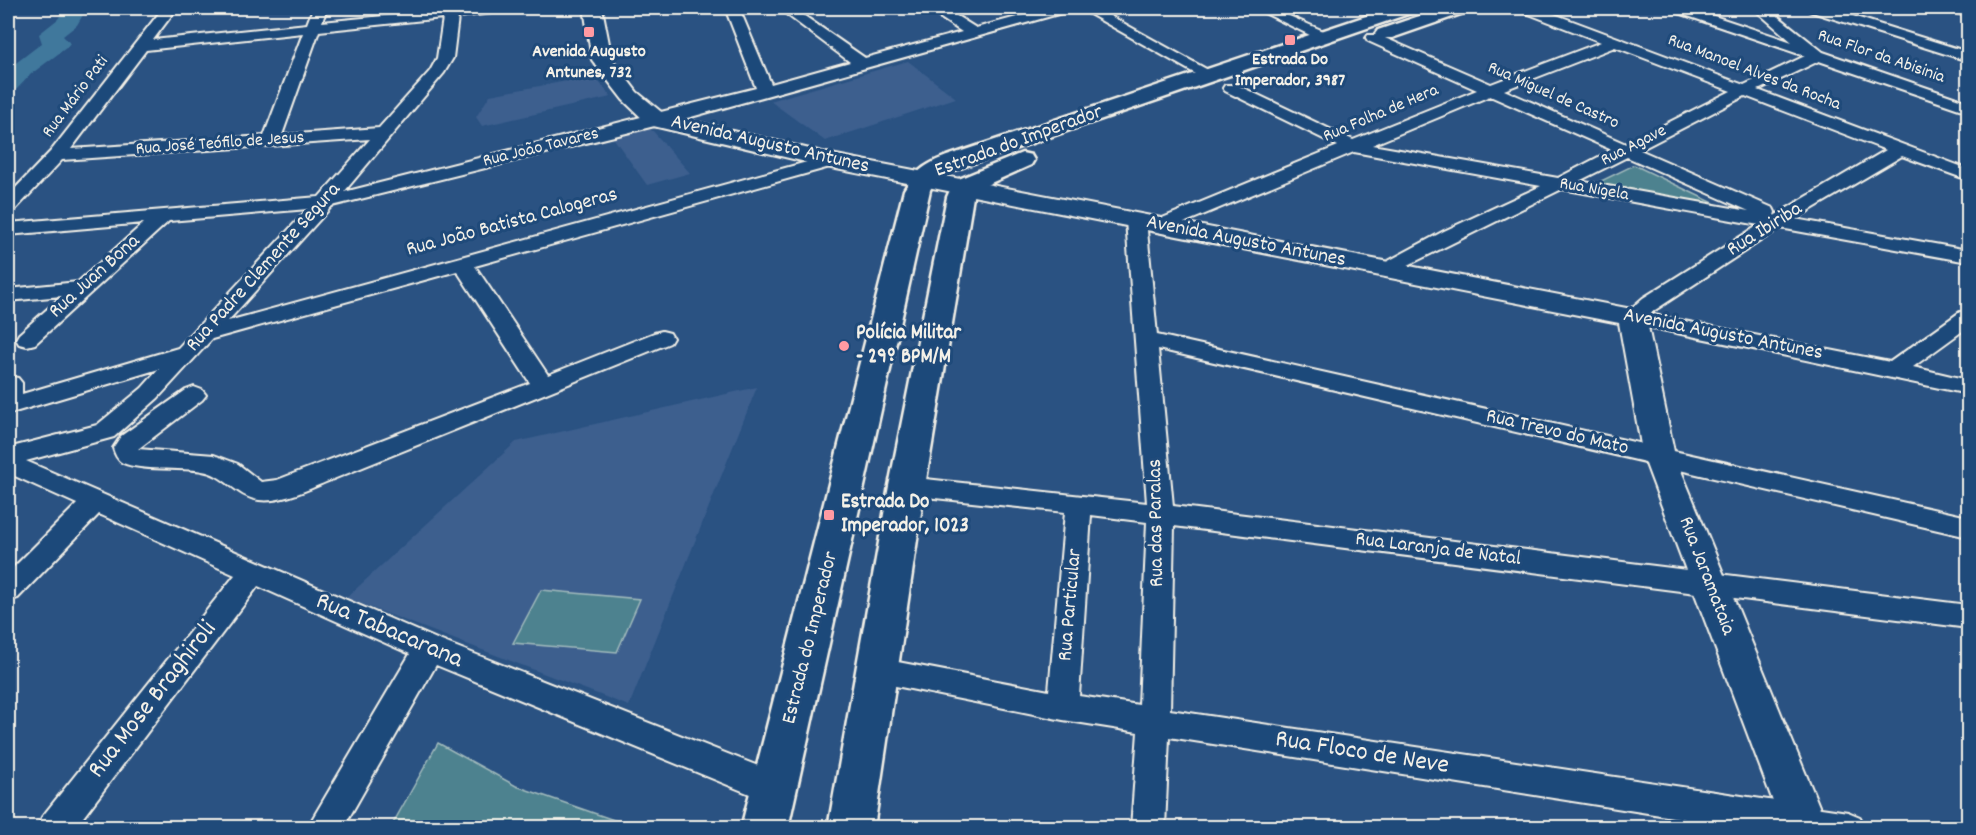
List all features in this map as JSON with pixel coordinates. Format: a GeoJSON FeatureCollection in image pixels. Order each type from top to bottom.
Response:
{"type":"FeatureCollection","features":[{"type":"Feature","properties":{"kind":"main road","name":"Estrada do Imperador"},"geometry":{"type":"LineString","coordinates":[[764,828],[917,190],[923,178],[940,167],[959,160],[1407,8]]}},
{"type":"Feature","properties":{"kind":"main road","name":"Estrada do Imperador"},"geometry":{"type":"LineString","coordinates":[[851,828],[906,486],[937,312],[963,186],[1016,162],[1460,8]]}},
{"type":"Feature","properties":{"kind":"main road"},"geometry":{"type":"LineString","coordinates":[[885,326],[937,312]]}},
{"type":"Feature","properties":{"kind":"street","name":"Rua Mário Pati"},"geometry":{"type":"LineString","coordinates":[[8,206],[57,155],[170,8]]}},
{"type":"Feature","properties":{"kind":"street"},"geometry":{"type":"LineString","coordinates":[[271,140],[320,8]]}},
{"type":"Feature","properties":{"kind":"street"},"geometry":{"type":"LineString","coordinates":[[139,46],[452,10],[501,8]]}},
{"type":"Feature","properties":{"kind":"street","name":"Avenida Augusto Antunes"},"geometry":{"type":"LineString","coordinates":[[593,8],[602,60],[630,96],[657,120],[831,160],[1632,317],[1968,387]]}},
{"type":"Feature","properties":{"kind":"street"},"geometry":{"type":"LineString","coordinates":[[732,8],[765,90]]}},
{"type":"Feature","properties":{"kind":"street"},"geometry":{"type":"LineString","coordinates":[[785,8],[861,63]]}},
{"type":"Feature","properties":{"kind":"street"},"geometry":{"type":"LineString","coordinates":[[935,8],[974,33]]}},
{"type":"Feature","properties":{"kind":"street","name":"Rua João Tavares"},"geometry":{"type":"LineString","coordinates":[[8,229],[326,202],[657,120],[1064,8]]}},
{"type":"Feature","properties":{"kind":"street"},"geometry":{"type":"LineString","coordinates":[[1086,8],[1209,75]]}},
{"type":"Feature","properties":{"kind":"street"},"geometry":{"type":"LineString","coordinates":[[1261,8],[1323,36]]}},
{"type":"Feature","properties":{"kind":"street","name":"Rua Manoel Alves da Rocha"},"geometry":{"type":"LineString","coordinates":[[1526,8],[1968,175]]}},
{"type":"Feature","properties":{"kind":"street","name":"Rua Flor da Abisinia"},"geometry":{"type":"LineString","coordinates":[[1678,8],[1968,107]]}},
{"type":"Feature","properties":{"kind":"street"},"geometry":{"type":"LineString","coordinates":[[1760,8],[1818,56]]}},
{"type":"Feature","properties":{"kind":"street"},"geometry":{"type":"LineString","coordinates":[[1814,8],[1968,57]]}},
{"type":"Feature","properties":{"kind":"street"},"geometry":{"type":"LineString","coordinates":[[1952,8],[1968,12]]}},
{"type":"Feature","properties":{"kind":"street","name":"Rua Padre Clemente Segura"},"geometry":{"type":"LineString","coordinates":[[8,457],[105,431],[150,393],[326,202],[436,73],[445,58],[452,10]]}},
{"type":"Feature","properties":{"kind":"street"},"geometry":{"type":"LineString","coordinates":[[1766,38],[1793,34]]}},
{"type":"Feature","properties":{"kind":"street","name":"Rua Miguel de Castro"},"geometry":{"type":"LineString","coordinates":[[1373,38],[1780,220]]}},
{"type":"Feature","properties":{"kind":"street","name":"Rua Folha de Hera"},"geometry":{"type":"LineString","coordinates":[[1162,225],[1490,90],[1616,41]]}},
{"type":"Feature","properties":{"kind":"street","name":"Rua Agave"},"geometry":{"type":"LineString","coordinates":[[1386,270],[1411,255],[1560,184],[1743,89],[1818,56]]}},
{"type":"Feature","properties":{"kind":"street","name":"Rua Nigela"},"geometry":{"type":"LineString","coordinates":[[1231,88],[1354,147],[1780,220],[1968,256]]}},
{"type":"Feature","properties":{"kind":"street","name":"Rua José Teófilo de Jesus"},"geometry":{"type":"LineString","coordinates":[[57,155],[383,133]]}},
{"type":"Feature","properties":{"kind":"street","name":"Rua Ibiriba"},"geometry":{"type":"LineString","coordinates":[[1632,317],[1650,302],[1780,220],[1901,149]]}},
{"type":"Feature","properties":{"kind":"street","name":"Rua João Batista Calogeras"},"geometry":{"type":"LineString","coordinates":[[206,334],[831,160]]}},
{"type":"Feature","properties":{"kind":"street","name":"Rua Juan Bona"},"geometry":{"type":"LineString","coordinates":[[27,339],[164,215]]}},
{"type":"Feature","properties":{"kind":"street","name":"Rua das Paralas"},"geometry":{"type":"LineString","coordinates":[[1136,220],[1161,514],[1148,828]]}},
{"type":"Feature","properties":{"kind":"street"},"geometry":{"type":"LineString","coordinates":[[462,261],[543,385]]}},
{"type":"Feature","properties":{"kind":"street"},"geometry":{"type":"LineString","coordinates":[[8,295],[81,288]]}},
{"type":"Feature","properties":{"kind":"street","name":"Rua Jaramataia"},"geometry":{"type":"LineString","coordinates":[[1632,317],[1659,456],[1686,520],[1708,585],[1805,824]]}},
{"type":"Feature","properties":{"kind":"street"},"geometry":{"type":"LineString","coordinates":[[1894,370],[1968,317]]}},
{"type":"Feature","properties":{"kind":"street"},"geometry":{"type":"LineString","coordinates":[[194,395],[130,442],[125,448],[127,453],[133,457],[217,465],[225,468],[256,491],[266,491],[285,487],[373,454],[662,338]]}},
{"type":"Feature","properties":{"kind":"street","name":"Rua Trevo do Mato"},"geometry":{"type":"LineString","coordinates":[[1146,339],[1968,527]]}},
{"type":"Feature","properties":{"kind":"street"},"geometry":{"type":"LineString","coordinates":[[8,398],[187,353]]}},
{"type":"Feature","properties":{"kind":"street","name":"Rua Tabacarana"},"geometry":{"type":"LineString","coordinates":[[8,463],[94,503],[429,649],[774,788]]}},
{"type":"Feature","properties":{"kind":"street","name":"Rua Laranja de Natal"},"geometry":{"type":"LineString","coordinates":[[906,486],[1161,514],[1708,585],[1968,616]]}},
{"type":"Feature","properties":{"kind":"street"},"geometry":{"type":"LineString","coordinates":[[8,591],[94,503]]}},
{"type":"Feature","properties":{"kind":"street","name":"Rua Particular"},"geometry":{"type":"LineString","coordinates":[[1063,707],[1079,504]]}},
{"type":"Feature","properties":{"kind":"street","name":"Rua Mose Braghiroli"},"geometry":{"type":"LineString","coordinates":[[54,828],[253,572]]}},
{"type":"Feature","properties":{"kind":"street"},"geometry":{"type":"LineString","coordinates":[[324,828],[429,649]]}},
{"type":"Feature","properties":{"kind":"street","name":"Rua Floco de Neve"},"geometry":{"type":"LineString","coordinates":[[877,671],[1154,722],[1805,824],[1848,828]]}},
{"type":"Feature","properties":{"kind":"shaded area"},"geometry":{"type":"Polygon","coordinates":[[[908,61],[956,98],[825,141],[770,101],[908,61]]]}},
{"type":"Feature","properties":{"kind":"shaded area"},"geometry":{"type":"Polygon","coordinates":[[[595,76],[611,97],[482,126],[476,117],[490,95],[595,76]]]}},
{"type":"Feature","properties":{"kind":"shaded area"},"geometry":{"type":"Polygon","coordinates":[[[647,128],[653,131],[690,173],[647,185],[612,136],[647,128]]]}},
{"type":"Feature","properties":{"kind":"shaded area"},"geometry":{"type":"Polygon","coordinates":[[[757,387],[629,706],[346,598],[516,442],[757,387]]]}},
{"type":"Feature","properties":{"kind":"green space"},"geometry":{"type":"Polygon","coordinates":[[[1634,165],[1726,209],[1591,186],[1634,165]]]}},
{"type":"Feature","properties":{"kind":"green space"},"geometry":{"type":"Polygon","coordinates":[[[541,590],[640,599],[617,652],[513,643],[541,590]]]}},
{"type":"Feature","properties":{"kind":"green space"},"geometry":{"type":"Polygon","coordinates":[[[438,743],[516,786],[634,827],[391,827],[438,743]]]}},
{"type":"Feature","properties":{"kind":"waterway"},"geometry":{"type":"LineString","coordinates":[[8,84],[23,68],[58,43],[50,38],[50,34],[66,24],[76,8]]}},
{"type":"Feature","properties":{"kind":"place","name":"Avenida Augusto Antunes, 732"},"geometry":{"type":"Point","coordinates":[589,32]}},
{"type":"Feature","properties":{"kind":"place","name":"Estrada Do Imperador, 3987"},"geometry":{"type":"Point","coordinates":[1290,40]}},
{"type":"Feature","properties":{"kind":"place","name":"Polícia Militar - 29º BPM/M"},"geometry":{"type":"Point","coordinates":[844,346]}},
{"type":"Feature","properties":{"kind":"place","name":"Estrada Do Imperador, 1023"},"geometry":{"type":"Point","coordinates":[829,515]}}]}
